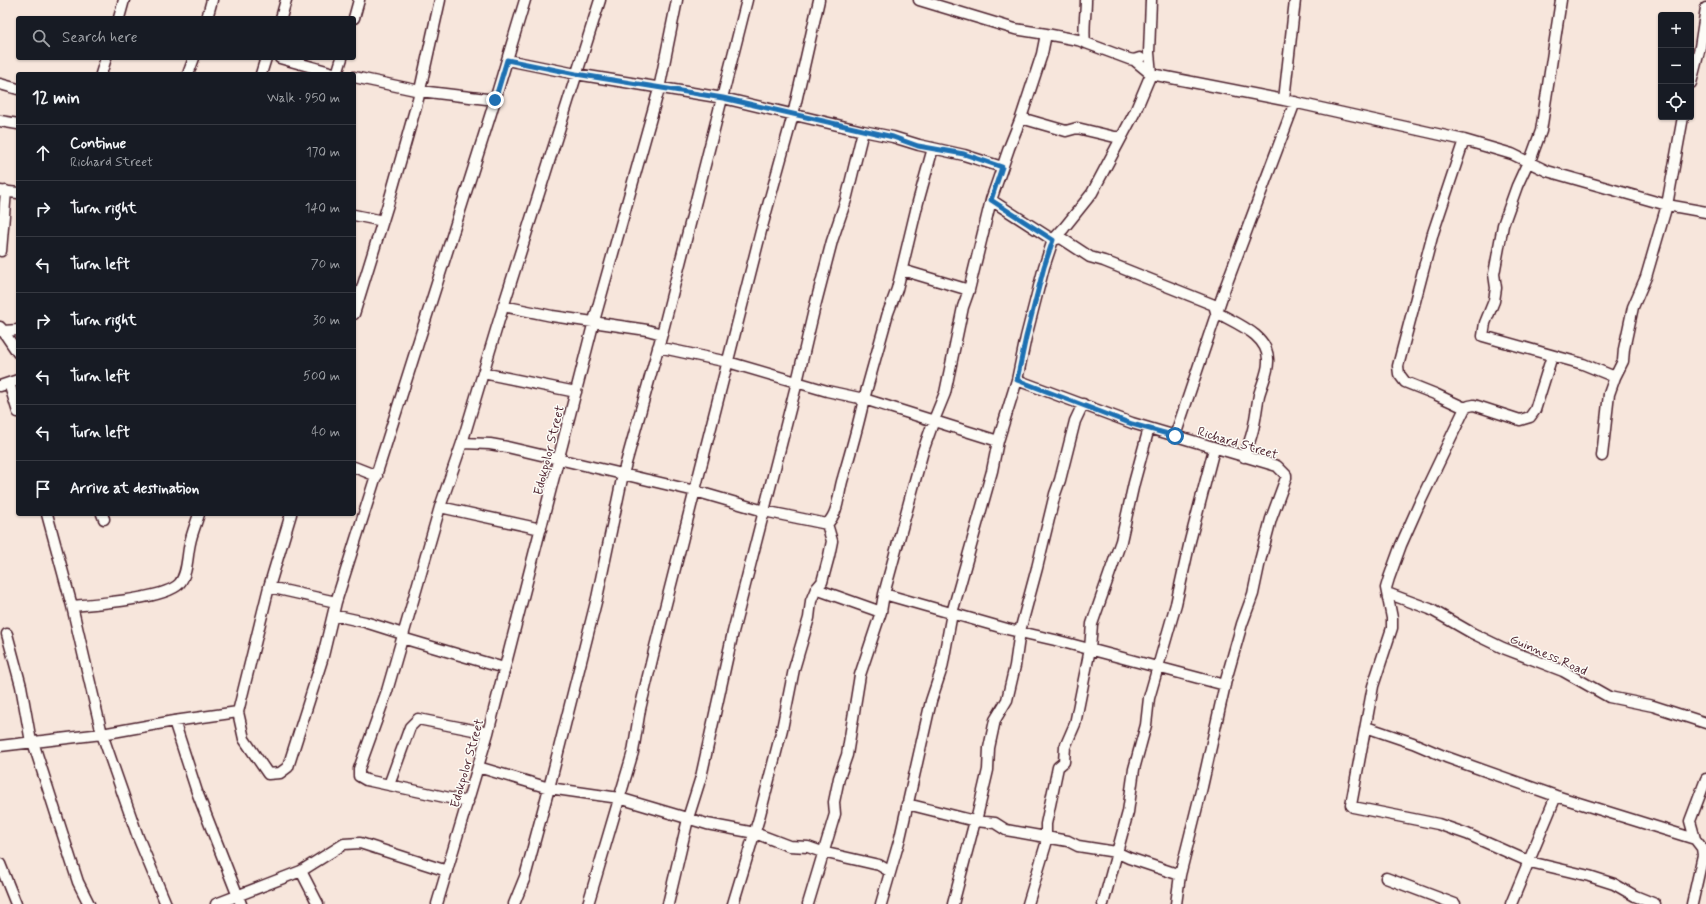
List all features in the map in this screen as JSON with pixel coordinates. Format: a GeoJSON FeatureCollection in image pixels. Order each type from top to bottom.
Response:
{"type":"FeatureCollection","features":[{"type":"Feature","properties":{"kind":"street"},"geometry":{"type":"LineString","coordinates":[[121,16],[124,0]]}},
{"type":"Feature","properties":{"kind":"street"},"geometry":{"type":"LineString","coordinates":[[208,16],[212,0]]}},
{"type":"Feature","properties":{"kind":"street"},"geometry":{"type":"LineString","coordinates":[[282,16],[286,0]]}},
{"type":"Feature","properties":{"kind":"street"},"geometry":{"type":"LineString","coordinates":[[355,16],[359,0]]}},
{"type":"Feature","properties":{"kind":"street"},"geometry":{"type":"LineString","coordinates":[[356,300],[358,286],[383,221],[420,91],[440,0]]}},
{"type":"Feature","properties":{"kind":"street"},"geometry":{"type":"LineString","coordinates":[[290,516],[269,587],[238,712],[244,739],[268,774],[280,774],[288,767],[292,756],[322,660],[336,602],[495,100],[524,0]]}},
{"type":"Feature","properties":{"kind":"street"},"geometry":{"type":"LineString","coordinates":[[468,802],[366,780],[359,776],[358,769],[387,691],[402,636],[421,579],[440,507],[462,443],[503,306],[600,0]]}},
{"type":"Feature","properties":{"kind":"street","name":"Edokpolor Street"},"geometry":{"type":"LineString","coordinates":[[438,904],[488,733],[594,321],[658,89],[677,0]]}},
{"type":"Feature","properties":{"kind":"street"},"geometry":{"type":"LineString","coordinates":[[514,904],[525,877],[597,598],[623,474],[662,334],[747,0]]}},
{"type":"Feature","properties":{"kind":"street"},"geometry":{"type":"LineString","coordinates":[[588,904],[633,752],[643,695],[762,226],[793,115],[819,0]]}},
{"type":"Feature","properties":{"kind":"street"},"geometry":{"type":"LineString","coordinates":[[919,0],[1015,29],[1085,43],[1134,60],[1152,74],[1295,102],[1464,140],[1512,154],[1547,171],[1666,205],[1706,212]]}},
{"type":"Feature","properties":{"kind":"street"},"geometry":{"type":"LineString","coordinates":[[1085,43],[1083,30],[1086,19],[1086,0]]}},
{"type":"Feature","properties":{"kind":"street"},"geometry":{"type":"LineString","coordinates":[[880,904],[900,838],[906,804],[931,701],[942,668],[952,613],[991,478],[998,441],[1017,380],[1026,337],[1044,267],[1053,240],[1092,193],[1135,112],[1152,74],[1149,53],[1151,0]]}},
{"type":"Feature","properties":{"kind":"street"},"geometry":{"type":"LineString","coordinates":[[1284,100],[1295,0]]}},
{"type":"Feature","properties":{"kind":"street"},"geometry":{"type":"LineString","coordinates":[[1561,0],[1541,131],[1529,162],[1516,186],[1503,225],[1494,274],[1496,288],[1494,300],[1482,335],[1484,338],[1582,364],[1615,377]]}},
{"type":"Feature","properties":{"kind":"street"},"geometry":{"type":"LineString","coordinates":[[1694,71],[1700,47],[1706,8]]}},
{"type":"Feature","properties":{"kind":"street"},"geometry":{"type":"LineString","coordinates":[[808,904],[822,852],[835,814],[834,802],[839,778],[847,755],[860,675],[881,612],[884,594],[921,458],[945,393],[963,307],[969,290],[991,200],[1021,118],[1042,54],[1046,34]]}},
{"type":"Feature","properties":{"kind":"street"},"geometry":{"type":"LineString","coordinates":[[1134,60],[1149,53]]}},
{"type":"Feature","properties":{"kind":"street"},"geometry":{"type":"LineString","coordinates":[[102,72],[105,60]]}},
{"type":"Feature","properties":{"kind":"street"},"geometry":{"type":"LineString","coordinates":[[189,72],[193,60]]}},
{"type":"Feature","properties":{"kind":"street"},"geometry":{"type":"LineString","coordinates":[[262,72],[265,60]]}},
{"type":"Feature","properties":{"kind":"street"},"geometry":{"type":"LineString","coordinates":[[287,60],[330,72]]}},
{"type":"Feature","properties":{"kind":"street"},"geometry":{"type":"LineString","coordinates":[[338,72],[341,60]]}},
{"type":"Feature","properties":{"kind":"street"},"geometry":{"type":"LineString","coordinates":[[507,60],[658,89],[723,98],[964,154],[1002,167]]}},
{"type":"Feature","properties":{"kind":"street"},"geometry":{"type":"LineString","coordinates":[[356,77],[420,91],[495,100]]}},
{"type":"Feature","properties":{"kind":"street"},"geometry":{"type":"LineString","coordinates":[[0,84],[16,88]]}},
{"type":"Feature","properties":{"kind":"street"},"geometry":{"type":"LineString","coordinates":[[1175,436],[1216,312],[1295,102]]}},
{"type":"Feature","properties":{"kind":"street"},"geometry":{"type":"LineString","coordinates":[[1021,118],[1066,131],[1077,128],[1121,137]]}},
{"type":"Feature","properties":{"kind":"street"},"geometry":{"type":"LineString","coordinates":[[1602,456],[1609,394],[1615,377],[1624,361],[1624,349],[1633,307],[1646,277],[1666,205],[1682,120]]}},
{"type":"Feature","properties":{"kind":"street"},"geometry":{"type":"LineString","coordinates":[[0,121],[16,124]]}},
{"type":"Feature","properties":{"kind":"street"},"geometry":{"type":"LineString","coordinates":[[668,904],[688,818],[701,777],[733,632],[814,310],[832,241],[846,200],[864,131]]}},
{"type":"Feature","properties":{"kind":"street"},"geometry":{"type":"LineString","coordinates":[[1464,140],[1433,233],[1398,366],[1399,374],[1405,382],[1465,408],[1474,405],[1520,420],[1530,417],[1535,410],[1552,356]]}},
{"type":"Feature","properties":{"kind":"street"},"geometry":{"type":"LineString","coordinates":[[827,524],[832,520],[839,499],[842,479],[856,438],[864,399],[888,313],[897,289],[933,148]]}},
{"type":"Feature","properties":{"kind":"street"},"geometry":{"type":"LineString","coordinates":[[1,251],[3,191],[16,193]]}},
{"type":"Feature","properties":{"kind":"street"},"geometry":{"type":"LineString","coordinates":[[991,200],[1053,240],[1061,238],[1090,257],[1104,261],[1214,304],[1216,312],[1247,329],[1258,338],[1267,354],[1268,362],[1259,394],[1254,424],[1244,457]]}},
{"type":"Feature","properties":{"kind":"street"},"geometry":{"type":"LineString","coordinates":[[356,215],[383,221]]}},
{"type":"Feature","properties":{"kind":"street"},"geometry":{"type":"LineString","coordinates":[[902,270],[969,290]]}},
{"type":"Feature","properties":{"kind":"street"},"geometry":{"type":"LineString","coordinates":[[503,306],[552,316],[648,330],[662,334]]}},
{"type":"Feature","properties":{"kind":"street"},"geometry":{"type":"LineString","coordinates":[[1,330],[16,330]]}},
{"type":"Feature","properties":{"kind":"street"},"geometry":{"type":"LineString","coordinates":[[1,330],[16,350]]}},
{"type":"Feature","properties":{"kind":"street"},"geometry":{"type":"LineString","coordinates":[[658,347],[728,362],[827,391],[864,399],[998,441]]}},
{"type":"Feature","properties":{"kind":"street"},"geometry":{"type":"LineString","coordinates":[[484,373],[576,392]]}},
{"type":"Feature","properties":{"kind":"street","name":"Richard Street"},"geometry":{"type":"LineString","coordinates":[[1017,380],[1132,424],[1277,466],[1286,475],[1271,519],[1253,594],[1242,624],[1225,685]]}},
{"type":"Feature","properties":{"kind":"street"},"geometry":{"type":"LineString","coordinates":[[9,383],[16,406]]}},
{"type":"Feature","properties":{"kind":"street"},"geometry":{"type":"LineString","coordinates":[[953,904],[988,770],[989,748],[995,720],[1007,700],[1016,666],[1020,631],[1070,436],[1083,404]]}},
{"type":"Feature","properties":{"kind":"street"},"geometry":{"type":"LineString","coordinates":[[1465,408],[1450,436],[1401,545],[1386,586],[1392,618],[1392,628],[1373,686],[1350,801],[1353,807],[1438,824],[1467,834],[1530,862],[1589,876],[1614,884],[1635,896],[1655,904]]}},
{"type":"Feature","properties":{"kind":"street"},"geometry":{"type":"LineString","coordinates":[[1028,904],[1046,844],[1046,824],[1058,767],[1064,762],[1065,747],[1075,724],[1090,649],[1092,624],[1120,541],[1149,428]]}},
{"type":"Feature","properties":{"kind":"street"},"geometry":{"type":"LineString","coordinates":[[462,443],[490,444],[695,491],[764,511],[827,524]]}},
{"type":"Feature","properties":{"kind":"street"},"geometry":{"type":"LineString","coordinates":[[1103,904],[1128,812],[1134,769],[1146,725],[1149,698],[1176,604],[1190,541],[1214,449]]}},
{"type":"Feature","properties":{"kind":"street"},"geometry":{"type":"LineString","coordinates":[[356,468],[377,476]]}},
{"type":"Feature","properties":{"kind":"street"},"geometry":{"type":"LineString","coordinates":[[440,507],[541,530]]}},
{"type":"Feature","properties":{"kind":"street"},"geometry":{"type":"LineString","coordinates":[[48,516],[72,606],[102,734],[138,837],[166,904]]}},
{"type":"Feature","properties":{"kind":"street"},"geometry":{"type":"LineString","coordinates":[[72,606],[124,600],[151,595],[164,592],[178,584],[184,573],[190,543],[198,516]]}},
{"type":"Feature","properties":{"kind":"street"},"geometry":{"type":"LineString","coordinates":[[733,904],[755,833],[782,729],[794,669],[809,618],[811,601],[816,589],[822,582],[832,541],[827,524]]}},
{"type":"Feature","properties":{"kind":"street"},"geometry":{"type":"LineString","coordinates":[[269,587],[336,602]]}},
{"type":"Feature","properties":{"kind":"street"},"geometry":{"type":"LineString","coordinates":[[816,589],[881,612]]}},
{"type":"Feature","properties":{"kind":"street","name":"Guinness Road"},"geometry":{"type":"LineString","coordinates":[[1387,593],[1430,609],[1472,633],[1503,648],[1563,671],[1609,697],[1653,706],[1706,723]]}},
{"type":"Feature","properties":{"kind":"street"},"geometry":{"type":"LineString","coordinates":[[884,594],[1007,629],[1020,631],[1225,685],[1180,875],[1176,904]]}},
{"type":"Feature","properties":{"kind":"street"},"geometry":{"type":"LineString","coordinates":[[333,615],[365,622],[402,636],[504,668]]}},
{"type":"Feature","properties":{"kind":"street"},"geometry":{"type":"LineString","coordinates":[[7,634],[21,686],[32,742],[78,882],[89,904]]}},
{"type":"Feature","properties":{"kind":"street"},"geometry":{"type":"LineString","coordinates":[[0,746],[102,734],[174,721],[238,712]]}},
{"type":"Feature","properties":{"kind":"street"},"geometry":{"type":"LineString","coordinates":[[389,785],[410,727],[418,719],[488,733]]}},
{"type":"Feature","properties":{"kind":"street"},"geometry":{"type":"LineString","coordinates":[[174,721],[197,792],[239,899]]}},
{"type":"Feature","properties":{"kind":"street"},"geometry":{"type":"LineString","coordinates":[[1366,727],[1556,796],[1695,839]]}},
{"type":"Feature","properties":{"kind":"street"},"geometry":{"type":"LineString","coordinates":[[478,767],[548,788],[619,798],[707,824],[755,833],[789,846],[808,847],[822,852],[879,865],[889,871]]}},
{"type":"Feature","properties":{"kind":"street"},"geometry":{"type":"LineString","coordinates":[[1692,904],[1703,855],[1702,848],[1695,839],[1690,821],[1706,779]]}},
{"type":"Feature","properties":{"kind":"street"},"geometry":{"type":"LineString","coordinates":[[1511,904],[1530,862],[1556,796]]}},
{"type":"Feature","properties":{"kind":"street"},"geometry":{"type":"LineString","coordinates":[[906,804],[975,821],[995,823],[1006,830],[1068,841],[1078,846],[1116,852],[1129,858],[1180,875]]}},
{"type":"Feature","properties":{"kind":"street"},"geometry":{"type":"LineString","coordinates":[[216,904],[239,899],[301,871],[344,844],[360,843],[447,871]]}},
{"type":"Feature","properties":{"kind":"street"},"geometry":{"type":"LineString","coordinates":[[0,864],[16,904]]}},
{"type":"Feature","properties":{"kind":"street"},"geometry":{"type":"LineString","coordinates":[[301,871],[318,904]]}},
{"type":"Feature","properties":{"kind":"street"},"geometry":{"type":"LineString","coordinates":[[1386,878],[1455,904]]}},
{"type":"Feature","properties":{"kind":"route"},"geometry":{"type":"LineString","coordinates":[[495,100],[507,60],[658,89],[723,98],[893,137],[918,146],[964,154],[1002,167],[991,200],[1053,240],[1044,267],[1034,311],[1026,337],[1017,380],[1132,424],[1175,436]]}}]}
